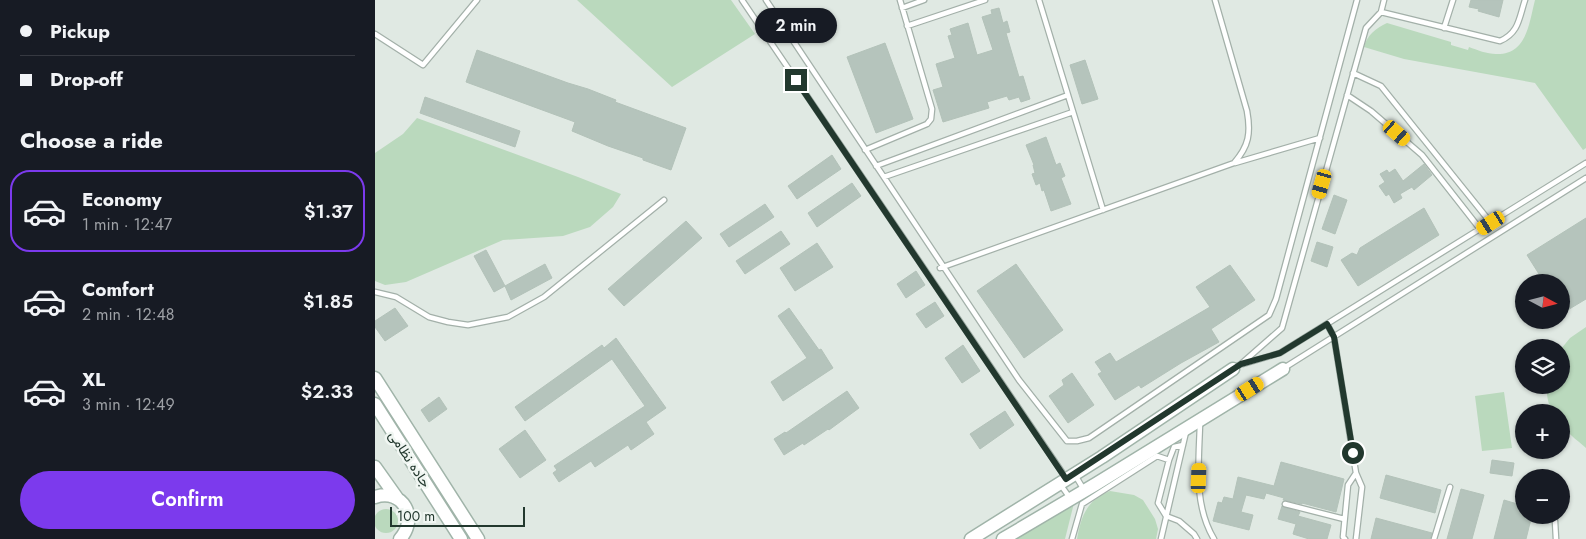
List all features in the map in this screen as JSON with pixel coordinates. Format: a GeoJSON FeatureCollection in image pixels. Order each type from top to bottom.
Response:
{"type":"FeatureCollection","features":[{"type":"Feature","properties":{"kind":"street"},"geometry":{"type":"LineString","coordinates":[[971,539],[1067,479],[1237,367]]}},
{"type":"Feature","properties":{"kind":"street"},"geometry":{"type":"LineString","coordinates":[[1003,539],[1283,369]]}},
{"type":"Feature","properties":{"kind":"street"},"geometry":{"type":"LineString","coordinates":[[375,378],[478,539]]}},
{"type":"Feature","properties":{"kind":"street","name":"جاده نظامی"},"geometry":{"type":"LineString","coordinates":[[375,404],[461,539]]}},
{"type":"Feature","properties":{"kind":"street"},"geometry":{"type":"LineString","coordinates":[[375,467],[407,510],[408,526],[405,534],[400,539]]}},
{"type":"Feature","properties":{"kind":"street"},"geometry":{"type":"LineString","coordinates":[[426,484],[438,477]]}},
{"type":"Feature","properties":{"kind":"street"},"geometry":{"type":"LineString","coordinates":[[375,497],[389,496],[397,498]]}},
{"type":"Feature","properties":{"kind":"street"},"geometry":{"type":"LineString","coordinates":[[408,526],[414,539]]}},
{"type":"Feature","properties":{"kind":"lane"},"geometry":{"type":"LineString","coordinates":[[375,34],[423,65],[477,0]]}},
{"type":"Feature","properties":{"kind":"lane"},"geometry":{"type":"LineString","coordinates":[[742,0],[1067,479],[1085,490]]}},
{"type":"Feature","properties":{"kind":"lane"},"geometry":{"type":"LineString","coordinates":[[766,0],[1019,380],[1067,441],[1077,442],[1089,438],[1269,315],[1277,299],[1357,0]]}},
{"type":"Feature","properties":{"kind":"lane"},"geometry":{"type":"LineString","coordinates":[[865,150],[927,124],[931,118],[932,109],[900,0]]}},
{"type":"Feature","properties":{"kind":"lane"},"geometry":{"type":"LineString","coordinates":[[902,8],[924,0]]}},
{"type":"Feature","properties":{"kind":"lane"},"geometry":{"type":"LineString","coordinates":[[907,26],[985,0]]}},
{"type":"Feature","properties":{"kind":"lane"},"geometry":{"type":"LineString","coordinates":[[1039,0],[1103,210]]}},
{"type":"Feature","properties":{"kind":"lane"},"geometry":{"type":"LineString","coordinates":[[1215,0],[1250,126],[1244,152],[1234,163]]}},
{"type":"Feature","properties":{"kind":"lane"},"geometry":{"type":"LineString","coordinates":[[1237,367],[1282,328],[1365,28],[1381,12],[1384,0]]}},
{"type":"Feature","properties":{"kind":"lane"},"geometry":{"type":"LineString","coordinates":[[1444,28],[1453,0]]}},
{"type":"Feature","properties":{"kind":"lane"},"geometry":{"type":"LineString","coordinates":[[1381,12],[1500,41],[1516,28],[1525,0]]}},
{"type":"Feature","properties":{"kind":"lane"},"geometry":{"type":"LineString","coordinates":[[1353,73],[1381,86],[1491,223]]}},
{"type":"Feature","properties":{"kind":"lane"},"geometry":{"type":"LineString","coordinates":[[1347,95],[1371,111],[1422,155],[1480,229]]}},
{"type":"Feature","properties":{"kind":"lane"},"geometry":{"type":"LineString","coordinates":[[876,166],[1068,96]]}},
{"type":"Feature","properties":{"kind":"lane"},"geometry":{"type":"LineString","coordinates":[[884,177],[1073,112]]}},
{"type":"Feature","properties":{"kind":"lane"},"geometry":{"type":"LineString","coordinates":[[942,267],[1234,163],[1320,138]]}},
{"type":"Feature","properties":{"kind":"lane"},"geometry":{"type":"LineString","coordinates":[[1237,367],[1280,353],[1586,163]]}},
{"type":"Feature","properties":{"kind":"lane"},"geometry":{"type":"LineString","coordinates":[[1283,369],[1586,178]]}},
{"type":"Feature","properties":{"kind":"lane"},"geometry":{"type":"LineString","coordinates":[[375,292],[396,298],[429,317],[448,322],[468,325],[508,317],[544,297],[664,200]]}},
{"type":"Feature","properties":{"kind":"lane"},"geometry":{"type":"LineString","coordinates":[[1327,324],[1334,337],[1356,473],[1362,487],[1356,539]]}},
{"type":"Feature","properties":{"kind":"lane"},"geometry":{"type":"LineString","coordinates":[[1201,419],[1198,491],[1209,531],[1214,539]]}},
{"type":"Feature","properties":{"kind":"lane"},"geometry":{"type":"LineString","coordinates":[[1161,539],[1187,428]]}},
{"type":"Feature","properties":{"kind":"lane"},"geometry":{"type":"LineString","coordinates":[[1183,445],[1174,447],[1158,503],[1166,516],[1179,521],[1195,534],[1197,539]]}},
{"type":"Feature","properties":{"kind":"lane"},"geometry":{"type":"LineString","coordinates":[[1072,539],[1082,504],[1157,456],[1169,460]]}},
{"type":"Feature","properties":{"kind":"lane"},"geometry":{"type":"LineString","coordinates":[[1345,539],[1343,537],[1347,485],[1356,473]]}},
{"type":"Feature","properties":{"kind":"lane"},"geometry":{"type":"LineString","coordinates":[[1067,479],[1070,499]]}},
{"type":"Feature","properties":{"kind":"lane"},"geometry":{"type":"LineString","coordinates":[[1434,539],[1450,487]]}},
{"type":"Feature","properties":{"kind":"lane"},"geometry":{"type":"LineString","coordinates":[[1285,504],[1345,518]]}},
{"type":"Feature","properties":{"kind":"lane"},"geometry":{"type":"LineString","coordinates":[[1555,524],[1556,539]]}},
{"type":"Feature","properties":{"kind":"green space"},"geometry":{"type":"Polygon","coordinates":[[[577,0],[731,0],[755,34],[672,87],[577,0]]]}},
{"type":"Feature","properties":{"kind":"green space"},"geometry":{"type":"Polygon","coordinates":[[[1535,0],[1586,0],[1586,148],[1583,150],[1535,83],[1404,59],[1364,47],[1367,39],[1373,32],[1387,23],[1451,42],[1451,45],[1468,50],[1469,47],[1482,52],[1506,53],[1514,49],[1525,36],[1535,0]]]}},
{"type":"Feature","properties":{"kind":"green space"},"geometry":{"type":"Polygon","coordinates":[[[417,118],[621,194],[613,207],[590,227],[563,236],[503,240],[406,282],[385,285],[375,281],[375,153],[403,134],[417,118]]]}},
{"type":"Feature","properties":{"kind":"green space"},"geometry":{"type":"Polygon","coordinates":[[[1586,327],[1586,448],[1570,434],[1570,404],[1550,404],[1548,399],[1548,394],[1570,394],[1570,338],[1586,327]]]}},
{"type":"Feature","properties":{"kind":"green space"},"geometry":{"type":"Polygon","coordinates":[[[1504,392],[1512,448],[1482,451],[1475,396],[1504,392]]]}},
{"type":"Feature","properties":{"kind":"green space"},"geometry":{"type":"Polygon","coordinates":[[[1110,491],[1134,495],[1143,500],[1155,519],[1158,529],[1156,539],[1077,539],[1086,510],[1096,499],[1110,491]]]}},
{"type":"Feature","properties":{"kind":"green space"},"geometry":{"type":"Polygon","coordinates":[[[1075,499],[1065,539],[1010,539],[1075,499]]]}},
{"type":"Feature","properties":{"kind":"green space"},"geometry":{"type":"Polygon","coordinates":[[[381,510],[391,510],[397,516],[397,526],[391,532],[381,532],[375,526],[375,516],[381,510]]]}},
{"type":"Feature","properties":{"kind":"building"},"geometry":{"type":"Polygon","coordinates":[[[1471,0],[1503,0],[1499,17],[1469,7],[1471,0]]]}},
{"type":"Feature","properties":{"kind":"building"},"geometry":{"type":"Polygon","coordinates":[[[999,8],[1003,23],[1007,21],[1010,32],[1006,33],[1019,77],[1023,76],[1030,99],[1021,102],[1019,97],[1009,100],[1007,96],[987,102],[989,108],[943,122],[933,90],[943,87],[936,64],[955,58],[948,36],[952,35],[950,29],[968,23],[977,55],[993,50],[982,17],[992,14],[991,10],[999,8]]]}},
{"type":"Feature","properties":{"kind":"building"},"geometry":{"type":"Polygon","coordinates":[[[885,43],[913,119],[876,133],[847,57],[885,43]]]}},
{"type":"Feature","properties":{"kind":"building"},"geometry":{"type":"Polygon","coordinates":[[[477,50],[588,89],[616,100],[615,102],[686,128],[671,170],[572,131],[575,122],[466,82],[477,50]]]}},
{"type":"Feature","properties":{"kind":"building"},"geometry":{"type":"Polygon","coordinates":[[[1085,60],[1098,99],[1082,104],[1070,65],[1085,60]]]}},
{"type":"Feature","properties":{"kind":"building"},"geometry":{"type":"Polygon","coordinates":[[[425,97],[520,131],[515,147],[420,113],[425,97]]]}},
{"type":"Feature","properties":{"kind":"building"},"geometry":{"type":"Polygon","coordinates":[[[1046,137],[1056,165],[1060,163],[1065,176],[1061,178],[1071,204],[1051,211],[1040,183],[1036,185],[1032,174],[1035,173],[1034,165],[1026,145],[1046,137]]]}},
{"type":"Feature","properties":{"kind":"building"},"geometry":{"type":"Polygon","coordinates":[[[832,155],[841,169],[797,199],[788,186],[832,155]]]}},
{"type":"Feature","properties":{"kind":"building"},"geometry":{"type":"Polygon","coordinates":[[[1424,164],[1432,175],[1414,190],[1412,187],[1400,194],[1402,198],[1394,203],[1389,194],[1386,196],[1379,186],[1385,182],[1380,174],[1387,170],[1389,173],[1395,169],[1403,181],[1424,164]]]}},
{"type":"Feature","properties":{"kind":"building"},"geometry":{"type":"Polygon","coordinates":[[[852,183],[861,196],[817,227],[808,213],[852,183]]]}},
{"type":"Feature","properties":{"kind":"building"},"geometry":{"type":"Polygon","coordinates":[[[1334,195],[1347,200],[1335,234],[1322,229],[1334,195]]]}},
{"type":"Feature","properties":{"kind":"building"},"geometry":{"type":"Polygon","coordinates":[[[765,204],[774,217],[729,247],[720,234],[765,204]]]}},
{"type":"Feature","properties":{"kind":"building"},"geometry":{"type":"Polygon","coordinates":[[[1424,208],[1439,235],[1358,286],[1341,260],[1352,253],[1357,255],[1360,248],[1424,208]]]}},
{"type":"Feature","properties":{"kind":"building"},"geometry":{"type":"Polygon","coordinates":[[[1586,218],[1586,299],[1570,309],[1570,274],[1539,274],[1527,255],[1586,218]]]}},
{"type":"Feature","properties":{"kind":"building"},"geometry":{"type":"Polygon","coordinates":[[[686,221],[702,238],[624,306],[608,289],[686,221]]]}},
{"type":"Feature","properties":{"kind":"building"},"geometry":{"type":"Polygon","coordinates":[[[781,231],[790,244],[745,274],[736,261],[781,231]]]}},
{"type":"Feature","properties":{"kind":"building"},"geometry":{"type":"Polygon","coordinates":[[[1317,242],[1333,247],[1327,267],[1311,261],[1317,242]]]}},
{"type":"Feature","properties":{"kind":"building"},"geometry":{"type":"Polygon","coordinates":[[[817,243],[833,267],[795,291],[780,268],[817,243]]]}},
{"type":"Feature","properties":{"kind":"building"},"geometry":{"type":"Polygon","coordinates":[[[486,250],[505,286],[494,292],[474,256],[486,250]]]}},
{"type":"Feature","properties":{"kind":"building"},"geometry":{"type":"Polygon","coordinates":[[[545,264],[552,278],[511,300],[505,286],[545,264]]]}},
{"type":"Feature","properties":{"kind":"building"},"geometry":{"type":"Polygon","coordinates":[[[1016,264],[1063,330],[1024,358],[977,291],[1016,264]]]}},
{"type":"Feature","properties":{"kind":"building"},"geometry":{"type":"Polygon","coordinates":[[[1230,265],[1255,300],[1211,329],[1219,342],[1141,388],[1139,385],[1115,400],[1098,374],[1102,372],[1095,362],[1110,353],[1116,362],[1210,307],[1196,287],[1230,265]]]}},
{"type":"Feature","properties":{"kind":"building"},"geometry":{"type":"Polygon","coordinates":[[[916,271],[925,285],[906,298],[897,284],[916,271]]]}},
{"type":"Feature","properties":{"kind":"building"},"geometry":{"type":"Polygon","coordinates":[[[935,302],[944,316],[926,328],[916,314],[935,302]]]}},
{"type":"Feature","properties":{"kind":"building"},"geometry":{"type":"Polygon","coordinates":[[[395,308],[408,326],[385,341],[375,327],[375,321],[395,308]]]}},
{"type":"Feature","properties":{"kind":"building"},"geometry":{"type":"Polygon","coordinates":[[[789,308],[819,350],[821,349],[833,368],[783,401],[771,382],[807,358],[778,316],[789,308]]]}},
{"type":"Feature","properties":{"kind":"building"},"geometry":{"type":"Polygon","coordinates":[[[616,338],[666,408],[646,422],[654,434],[631,450],[628,445],[595,467],[591,461],[559,482],[553,473],[557,470],[554,466],[645,406],[612,359],[525,421],[515,407],[602,345],[604,348],[616,338]]]}},
{"type":"Feature","properties":{"kind":"building"},"geometry":{"type":"Polygon","coordinates":[[[963,345],[980,371],[962,383],[945,358],[963,345]]]}},
{"type":"Feature","properties":{"kind":"building"},"geometry":{"type":"Polygon","coordinates":[[[1072,373],[1094,405],[1068,423],[1049,396],[1064,385],[1062,380],[1072,373]]]}},
{"type":"Feature","properties":{"kind":"building"},"geometry":{"type":"Polygon","coordinates":[[[847,391],[859,408],[829,430],[784,455],[774,439],[786,433],[847,391]]]}},
{"type":"Feature","properties":{"kind":"building"},"geometry":{"type":"Polygon","coordinates":[[[439,397],[447,409],[429,422],[421,410],[439,397]]]}},
{"type":"Feature","properties":{"kind":"building"},"geometry":{"type":"Polygon","coordinates":[[[1005,411],[1014,425],[980,449],[970,434],[1005,411]]]}},
{"type":"Feature","properties":{"kind":"building"},"geometry":{"type":"Polygon","coordinates":[[[525,430],[546,460],[520,478],[499,449],[525,430]]]}},
{"type":"Feature","properties":{"kind":"building"},"geometry":{"type":"Polygon","coordinates":[[[1492,460],[1514,463],[1512,476],[1490,473],[1492,460]]]}},
{"type":"Feature","properties":{"kind":"building"},"geometry":{"type":"Polygon","coordinates":[[[1281,462],[1344,479],[1336,512],[1283,500],[1284,498],[1266,493],[1264,499],[1246,495],[1241,512],[1253,515],[1249,530],[1213,521],[1218,502],[1222,503],[1224,497],[1233,499],[1238,477],[1274,486],[1281,462]]]}},
{"type":"Feature","properties":{"kind":"building"},"geometry":{"type":"Polygon","coordinates":[[[1386,475],[1441,490],[1435,513],[1380,498],[1386,475]]]}},
{"type":"Feature","properties":{"kind":"building"},"geometry":{"type":"Polygon","coordinates":[[[1461,489],[1484,495],[1472,539],[1447,539],[1461,489]]]}},
{"type":"Feature","properties":{"kind":"building"},"geometry":{"type":"Polygon","coordinates":[[[1504,500],[1515,503],[1515,524],[1530,524],[1526,539],[1494,539],[1504,500]]]}},
{"type":"Feature","properties":{"kind":"building"},"geometry":{"type":"Polygon","coordinates":[[[1282,506],[1300,512],[1298,516],[1331,525],[1327,539],[1309,539],[1293,534],[1296,524],[1278,519],[1282,506]]]}},
{"type":"Feature","properties":{"kind":"building"},"geometry":{"type":"Polygon","coordinates":[[[1376,518],[1432,533],[1430,539],[1371,539],[1376,518]]]}},
{"type":"Feature","properties":{"kind":"route"},"geometry":{"type":"LineString","coordinates":[[796,80],[1066,479],[1241,364],[1280,353],[1327,324],[1334,337],[1353,453]]}}]}
